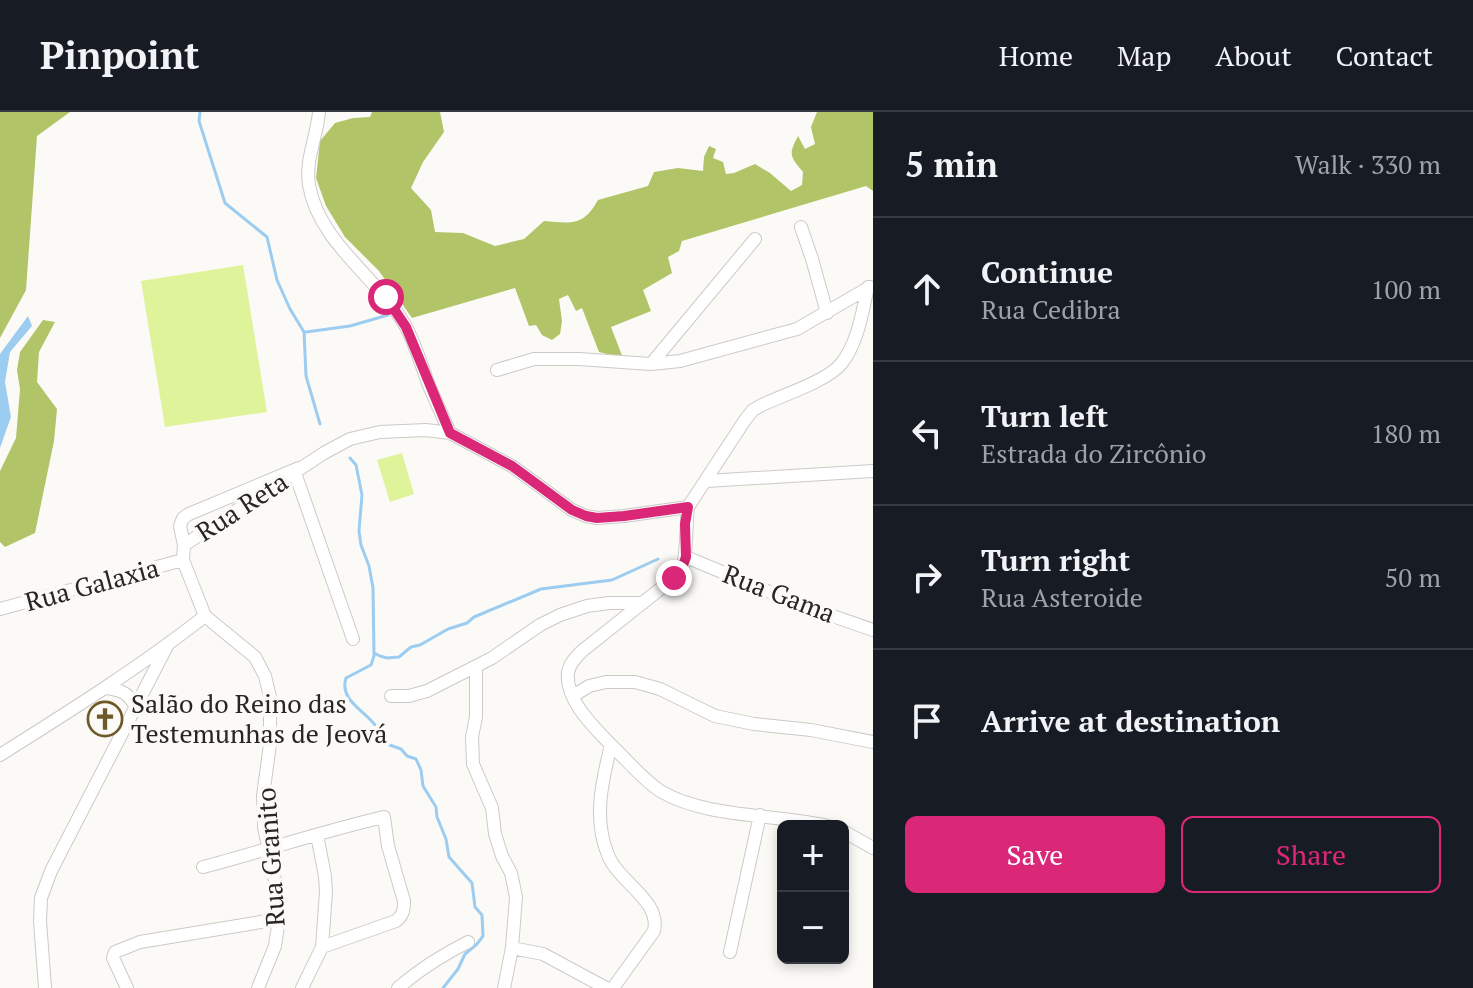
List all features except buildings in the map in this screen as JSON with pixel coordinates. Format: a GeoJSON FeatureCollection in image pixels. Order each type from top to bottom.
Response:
{"type":"FeatureCollection","features":[{"type":"Feature","properties":{"kind":"street"},"geometry":{"type":"LineString","coordinates":[[319,112],[308,160],[312,199],[327,229],[386,297],[406,327],[450,433],[512,466],[572,510],[586,516],[624,516],[688,507]]}},
{"type":"Feature","properties":{"kind":"street"},"geometry":{"type":"LineString","coordinates":[[801,227],[827,313]]}},
{"type":"Feature","properties":{"kind":"street"},"geometry":{"type":"LineString","coordinates":[[651,364],[755,239]]}},
{"type":"Feature","properties":{"kind":"street"},"geometry":{"type":"LineString","coordinates":[[497,370],[534,359],[651,364],[680,361],[797,329],[870,286]]}},
{"type":"Feature","properties":{"kind":"street"},"geometry":{"type":"LineString","coordinates":[[791,820],[720,810],[686,802],[660,791],[611,745],[580,709],[573,696],[568,673],[582,651],[674,578],[682,568],[686,557],[688,507],[753,410],[826,376],[840,366],[857,332],[870,286]]}},
{"type":"Feature","properties":{"kind":"street","name":"Rua Reta"},"geometry":{"type":"LineString","coordinates":[[184,545],[350,439],[380,432],[426,430],[450,433]]}},
{"type":"Feature","properties":{"kind":"street"},"geometry":{"type":"LineString","coordinates":[[297,471],[353,639]]}},
{"type":"Feature","properties":{"kind":"street","name":"Rua Reta"},"geometry":{"type":"LineString","coordinates":[[183,560],[180,526],[183,518],[297,471]]}},
{"type":"Feature","properties":{"kind":"street"},"geometry":{"type":"LineString","coordinates":[[706,481],[873,471]]}},
{"type":"Feature","properties":{"kind":"street","name":"Rua Gama"},"geometry":{"type":"LineString","coordinates":[[686,557],[801,605],[873,630]]}},
{"type":"Feature","properties":{"kind":"street","name":"Rua Galaxia"},"geometry":{"type":"LineString","coordinates":[[0,609],[183,560]]}},
{"type":"Feature","properties":{"kind":"street","name":"Rua Granito"},"geometry":{"type":"LineString","coordinates":[[183,560],[205,616],[255,657],[265,676],[270,697],[271,723],[263,796],[264,827],[277,890],[279,919],[264,986]]}},
{"type":"Feature","properties":{"kind":"street"},"geometry":{"type":"LineString","coordinates":[[391,696],[418,694],[492,658],[560,615],[587,606],[643,603]]}},
{"type":"Feature","properties":{"kind":"street"},"geometry":{"type":"LineString","coordinates":[[0,755],[106,688],[205,616]]}},
{"type":"Feature","properties":{"kind":"street"},"geometry":{"type":"LineString","coordinates":[[45,988],[41,898],[51,871],[167,646]]}},
{"type":"Feature","properties":{"kind":"street"},"geometry":{"type":"LineString","coordinates":[[476,666],[473,764],[492,808],[495,834],[511,873],[516,897],[512,948],[504,988]]}},
{"type":"Feature","properties":{"kind":"street"},"geometry":{"type":"LineString","coordinates":[[573,696],[589,686],[606,682],[635,682],[660,689],[715,716],[873,742]]}},
{"type":"Feature","properties":{"kind":"street"},"geometry":{"type":"LineString","coordinates":[[106,688],[126,692],[136,707]]}},
{"type":"Feature","properties":{"kind":"street"},"geometry":{"type":"LineString","coordinates":[[611,745],[599,800],[600,829],[613,866],[648,903],[656,921],[654,931],[613,988]]}},
{"type":"Feature","properties":{"kind":"street"},"geometry":{"type":"LineString","coordinates":[[730,952],[760,815]]}},
{"type":"Feature","properties":{"kind":"street"},"geometry":{"type":"LineString","coordinates":[[203,867],[384,817],[404,911],[396,921],[322,947]]}},
{"type":"Feature","properties":{"kind":"street"},"geometry":{"type":"LineString","coordinates":[[849,834],[873,848]]}},
{"type":"Feature","properties":{"kind":"street"},"geometry":{"type":"LineString","coordinates":[[302,988],[322,947],[326,892],[317,835]]}},
{"type":"Feature","properties":{"kind":"street"},"geometry":{"type":"LineString","coordinates":[[127,988],[113,958],[115,952],[123,948],[140,942],[279,919]]}},
{"type":"Feature","properties":{"kind":"street"},"geometry":{"type":"LineString","coordinates":[[398,988],[432,961],[468,942]]}},
{"type":"Feature","properties":{"kind":"street"},"geometry":{"type":"LineString","coordinates":[[512,948],[543,954],[606,988]]}},
{"type":"Feature","properties":{"kind":"green space"},"geometry":{"type":"Polygon","coordinates":[[[0,112],[70,112],[37,136],[26,290],[0,338],[0,112]]]}},
{"type":"Feature","properties":{"kind":"green space"},"geometry":{"type":"Polygon","coordinates":[[[372,112],[440,112],[444,132],[423,162],[411,188],[431,210],[435,232],[463,233],[495,246],[524,239],[544,221],[581,219],[598,200],[648,186],[654,172],[678,168],[703,171],[709,146],[716,149],[713,158],[723,162],[726,174],[755,164],[791,191],[802,185],[803,172],[793,159],[793,147],[798,136],[805,149],[815,144],[811,127],[817,112],[873,112],[873,191],[866,186],[682,241],[679,251],[668,257],[672,273],[643,290],[651,311],[611,327],[623,358],[599,352],[582,308],[576,311],[568,295],[559,299],[560,334],[552,340],[542,335],[536,325],[529,326],[515,288],[412,318],[379,271],[345,237],[326,206],[316,178],[320,141],[335,123],[370,117],[372,112]]]}},
{"type":"Feature","properties":{"kind":"green space"},"geometry":{"type":"Polygon","coordinates":[[[243,265],[267,412],[165,427],[141,281],[243,265]]]}},
{"type":"Feature","properties":{"kind":"green space"},"geometry":{"type":"Polygon","coordinates":[[[43,320],[55,322],[39,352],[37,382],[57,409],[54,441],[35,533],[5,547],[0,542],[0,471],[16,438],[20,352],[43,320]]]}},
{"type":"Feature","properties":{"kind":"green space"},"geometry":{"type":"Polygon","coordinates":[[[402,453],[414,494],[390,502],[377,460],[402,453]]]}},
{"type":"Feature","properties":{"kind":"water"},"geometry":{"type":"Polygon","coordinates":[[[28,316],[32,326],[10,352],[5,382],[11,417],[0,448],[0,354],[28,316]]]}},
{"type":"Feature","properties":{"kind":"waterway"},"geometry":{"type":"LineString","coordinates":[[200,112],[199,121],[225,203],[267,237],[277,280],[304,332],[306,376],[320,424]]}},
{"type":"Feature","properties":{"kind":"waterway"},"geometry":{"type":"LineString","coordinates":[[306,332],[350,326],[388,315]]}},
{"type":"Feature","properties":{"kind":"waterway"},"geometry":{"type":"LineString","coordinates":[[350,458],[356,465],[362,495],[359,531],[373,588],[374,656],[371,665],[346,678],[346,693],[375,725],[384,743],[416,759],[423,786],[436,807],[449,857],[472,883],[475,907],[482,915],[483,936],[465,954],[443,988]]}},
{"type":"Feature","properties":{"kind":"waterway"},"geometry":{"type":"LineString","coordinates":[[374,653],[387,658],[399,657],[411,647],[448,629],[541,589],[612,580],[658,559]]}},
{"type":"Feature","properties":{"kind":"place","name":"Salão do Reino das Testemunhas de Jeová"},"geometry":{"type":"Point","coordinates":[105,719]}},
{"type":"Feature","properties":{"kind":"route"},"geometry":{"type":"LineString","coordinates":[[386,297],[406,327],[450,433],[512,466],[572,510],[586,516],[624,516],[688,507],[686,557],[674,578]]}}]}
